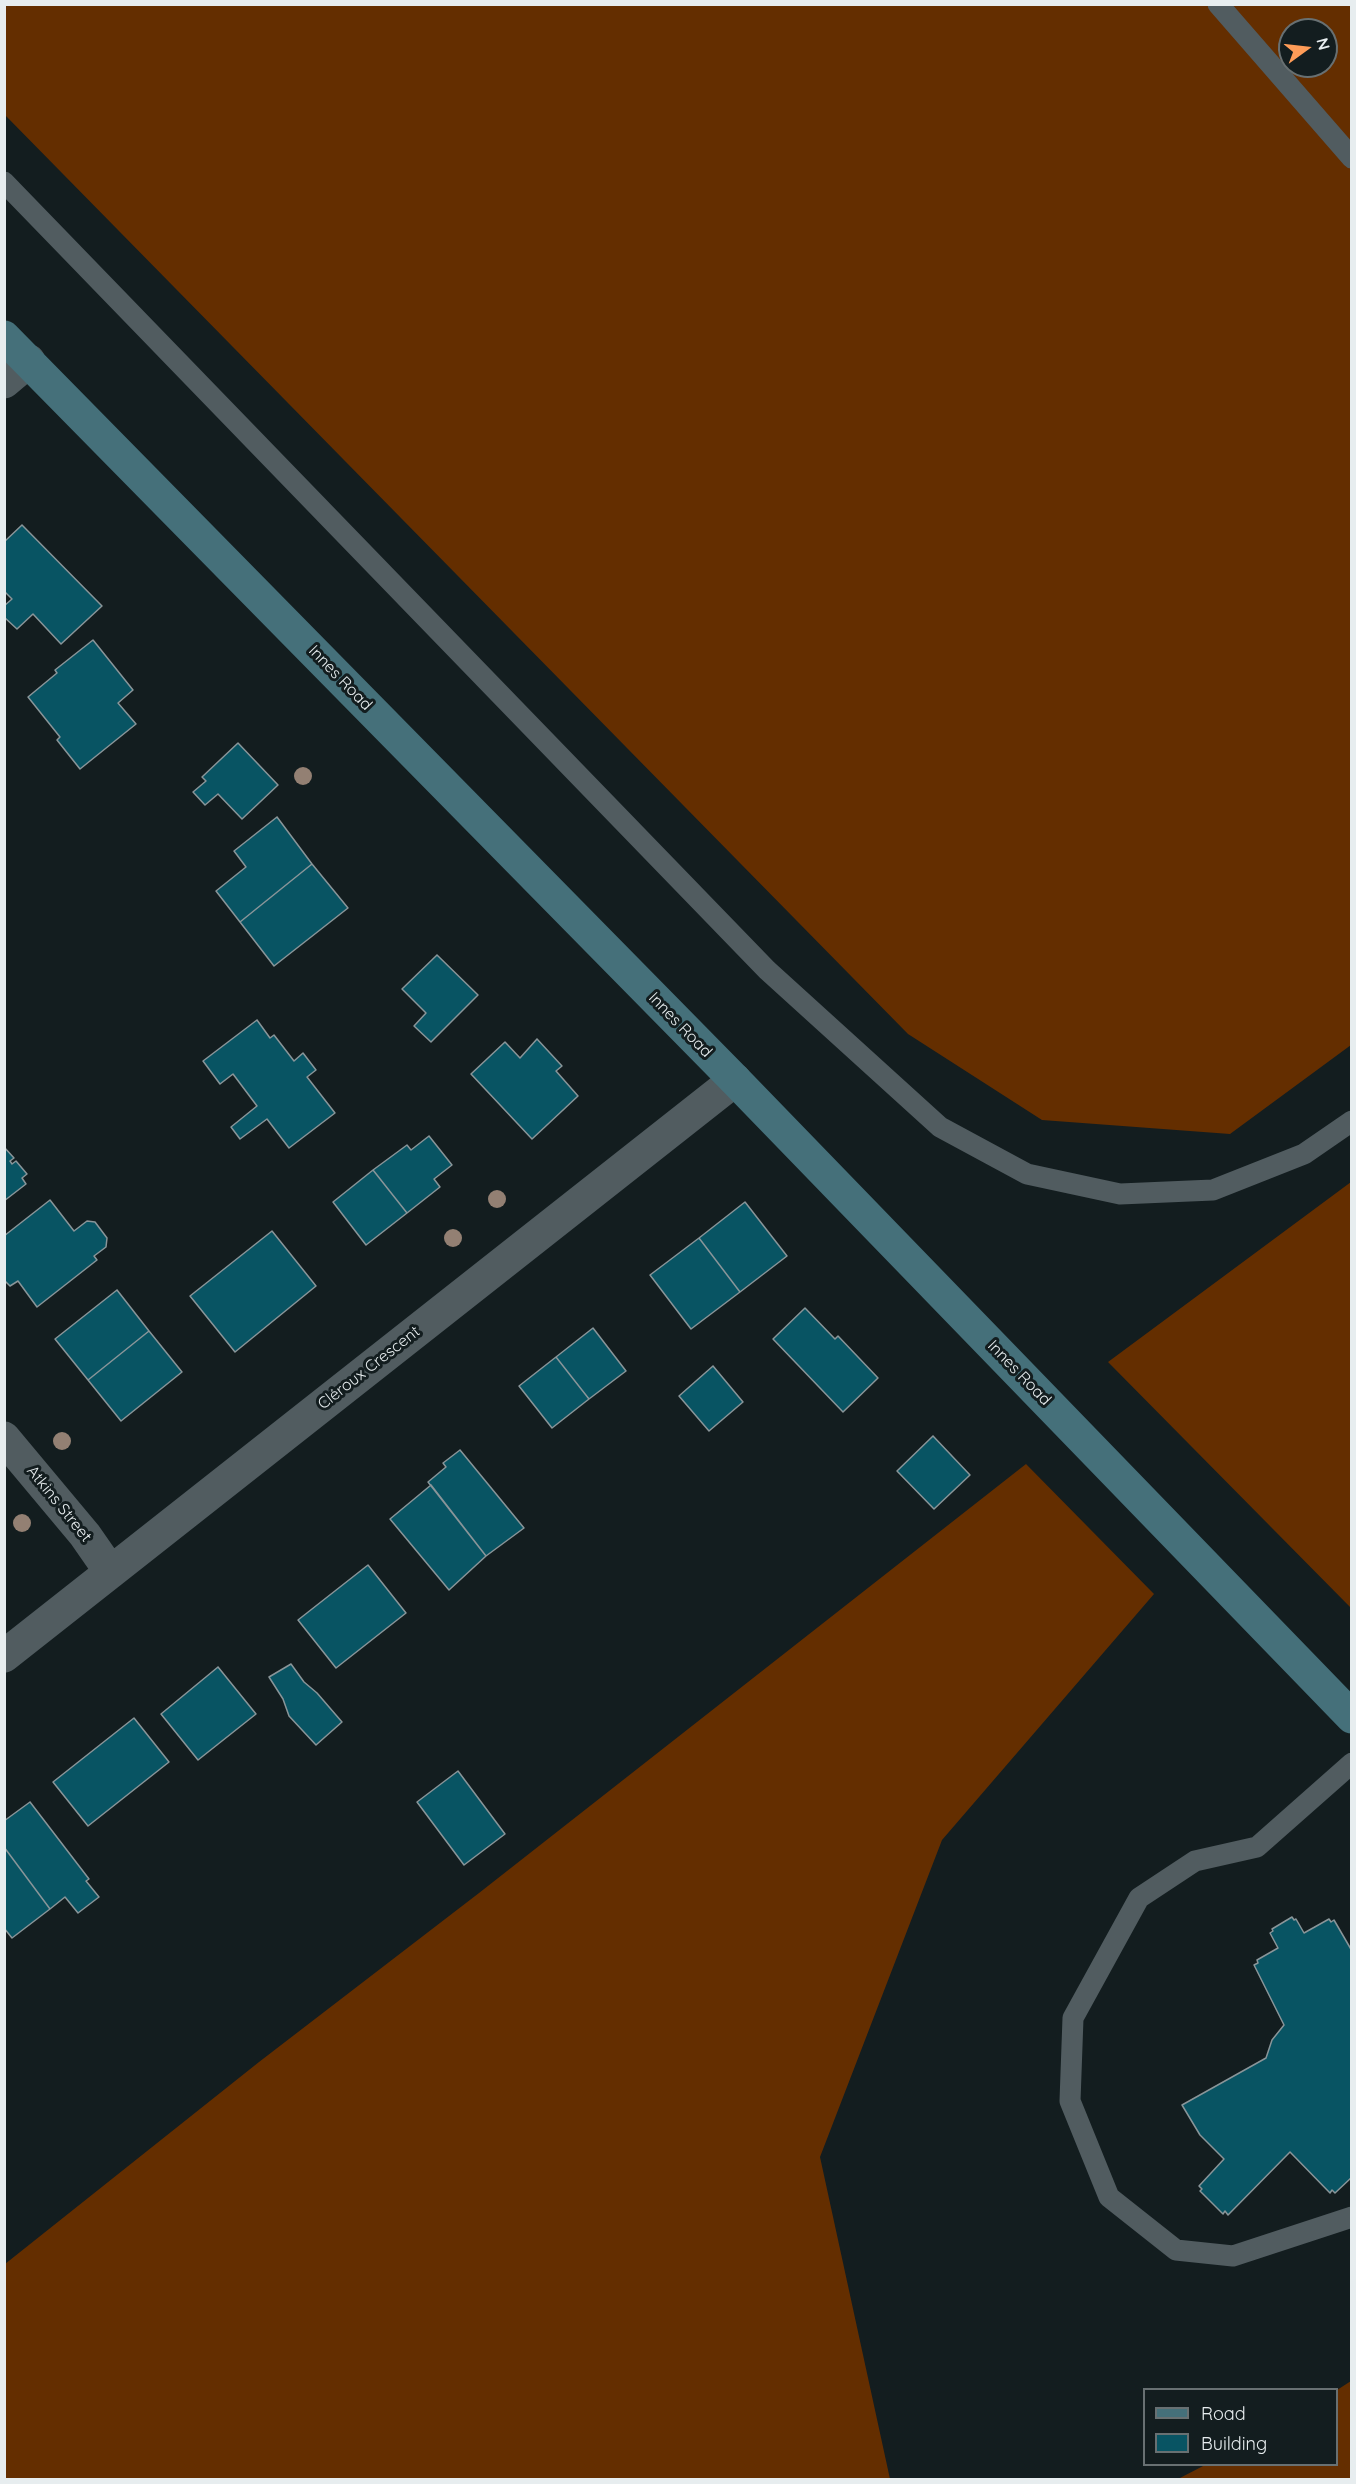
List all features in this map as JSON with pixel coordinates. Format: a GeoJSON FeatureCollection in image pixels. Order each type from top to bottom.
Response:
{"type":"FeatureCollection","features":[{"type":"Feature","properties":{"kind":"street","name":"Innes Road"},"geometry":{"type":"LineString","coordinates":[[4,337],[17,372],[735,1080],[1352,1717]]}},
{"type":"Feature","properties":{"kind":"street","name":"Cléroux Crescent"},"geometry":{"type":"LineString","coordinates":[[4,1656],[735,1080]]}},
{"type":"Feature","properties":{"kind":"street","name":"Atkins Street"},"geometry":{"type":"LineString","coordinates":[[4,1438],[86,1535],[110,1571]]}},
{"type":"Feature","properties":{"kind":"lane"},"geometry":{"type":"LineString","coordinates":[[1218,4],[1352,158]]}},
{"type":"Feature","properties":{"kind":"lane"},"geometry":{"type":"LineString","coordinates":[[4,182],[767,970],[940,1127],[1027,1174],[1120,1194],[1213,1190],[1304,1154],[1352,1121]]}},
{"type":"Feature","properties":{"kind":"lane"},"geometry":{"type":"LineString","coordinates":[[1352,1763],[1257,1847],[1195,1861],[1139,1898],[1073,2018],[1070,2101],[1109,2197],[1176,2250],[1233,2256],[1352,2217]]}},
{"type":"Feature","properties":{"kind":"shaded area"},"geometry":{"type":"Polygon","coordinates":[[[4,5],[1351,5],[1351,1045],[1230,1134],[1042,1120],[908,1034],[5,115],[4,5]]]}},
{"type":"Feature","properties":{"kind":"shaded area"},"geometry":{"type":"Polygon","coordinates":[[[1351,1182],[1351,1608],[1108,1362],[1351,1182]]]}},
{"type":"Feature","properties":{"kind":"shaded area"},"geometry":{"type":"Polygon","coordinates":[[[1026,1464],[1154,1594],[942,1840],[820,2157],[890,2479],[5,2479],[5,2264],[259,2062],[479,1893],[1026,1464]]]}},
{"type":"Feature","properties":{"kind":"shaded area"},"geometry":{"type":"Polygon","coordinates":[[[1351,2381],[1351,2479],[1178,2479],[1203,2466],[1338,2466],[1338,2389],[1351,2381]]]}},
{"type":"Feature","properties":{"kind":"building"},"geometry":{"type":"Polygon","coordinates":[[[22,525],[102,606],[61,644],[33,614],[17,629],[4,617],[4,606],[12,599],[4,591],[4,542],[22,525]]]}},
{"type":"Feature","properties":{"kind":"building"},"geometry":{"type":"Polygon","coordinates":[[[93,640],[133,690],[118,703],[136,724],[80,769],[57,740],[60,737],[28,697],[57,673],[55,670],[93,640]]]}},
{"type":"Feature","properties":{"kind":"building"},"geometry":{"type":"Polygon","coordinates":[[[238,743],[278,785],[242,819],[218,794],[205,805],[193,792],[206,781],[202,777],[238,743]]]}},
{"type":"Feature","properties":{"kind":"building"},"geometry":{"type":"Polygon","coordinates":[[[277,817],[312,864],[240,922],[216,891],[246,867],[234,851],[277,817]]]}},
{"type":"Feature","properties":{"kind":"building"},"geometry":{"type":"Polygon","coordinates":[[[312,864],[348,908],[274,966],[240,922],[312,864]]]}},
{"type":"Feature","properties":{"kind":"building"},"geometry":{"type":"Polygon","coordinates":[[[437,955],[478,995],[431,1042],[414,1026],[426,1013],[402,989],[437,955]]]}},
{"type":"Feature","properties":{"kind":"building"},"geometry":{"type":"Polygon","coordinates":[[[257,1020],[270,1038],[274,1035],[294,1061],[303,1053],[316,1070],[307,1077],[335,1113],[289,1148],[267,1119],[240,1139],[231,1127],[257,1106],[233,1074],[220,1084],[203,1061],[257,1020]]]}},
{"type":"Feature","properties":{"kind":"building"},"geometry":{"type":"Polygon","coordinates":[[[537,1039],[562,1066],[556,1071],[578,1096],[532,1139],[471,1074],[505,1042],[520,1058],[537,1039]]]}},
{"type":"Feature","properties":{"kind":"building"},"geometry":{"type":"Polygon","coordinates":[[[429,1136],[452,1165],[434,1179],[440,1187],[407,1213],[373,1170],[407,1145],[411,1150],[429,1136]]]}},
{"type":"Feature","properties":{"kind":"building"},"geometry":{"type":"Polygon","coordinates":[[[4,1147],[14,1158],[10,1161],[12,1164],[16,1161],[27,1174],[22,1178],[26,1184],[4,1201],[4,1147]]]}},
{"type":"Feature","properties":{"kind":"building"},"geometry":{"type":"Polygon","coordinates":[[[373,1170],[407,1213],[366,1245],[333,1202],[373,1170]]]}},
{"type":"Feature","properties":{"kind":"building"},"geometry":{"type":"Polygon","coordinates":[[[50,1200],[74,1231],[87,1221],[95,1222],[107,1238],[106,1247],[94,1256],[97,1260],[37,1307],[18,1281],[10,1286],[4,1280],[4,1236],[50,1200]]]}},
{"type":"Feature","properties":{"kind":"building"},"geometry":{"type":"Polygon","coordinates":[[[745,1202],[787,1256],[740,1292],[699,1238],[745,1202]]]}},
{"type":"Feature","properties":{"kind":"building"},"geometry":{"type":"Polygon","coordinates":[[[272,1231],[316,1286],[235,1352],[190,1296],[272,1231]]]}},
{"type":"Feature","properties":{"kind":"building"},"geometry":{"type":"Polygon","coordinates":[[[699,1238],[740,1292],[691,1329],[650,1275],[699,1238]]]}},
{"type":"Feature","properties":{"kind":"building"},"geometry":{"type":"Polygon","coordinates":[[[117,1290],[149,1331],[88,1380],[55,1339],[117,1290]]]}},
{"type":"Feature","properties":{"kind":"building"},"geometry":{"type":"Polygon","coordinates":[[[805,1308],[835,1339],[838,1336],[878,1378],[843,1412],[773,1339],[805,1308]]]}},
{"type":"Feature","properties":{"kind":"building"},"geometry":{"type":"Polygon","coordinates":[[[593,1328],[626,1371],[589,1399],[556,1357],[593,1328]]]}},
{"type":"Feature","properties":{"kind":"building"},"geometry":{"type":"Polygon","coordinates":[[[149,1331],[182,1372],[121,1421],[88,1380],[149,1331]]]}},
{"type":"Feature","properties":{"kind":"building"},"geometry":{"type":"Polygon","coordinates":[[[556,1357],[589,1399],[552,1428],[519,1386],[556,1357]]]}},
{"type":"Feature","properties":{"kind":"building"},"geometry":{"type":"Polygon","coordinates":[[[713,1366],[743,1402],[709,1431],[679,1396],[713,1366]]]}},
{"type":"Feature","properties":{"kind":"building"},"geometry":{"type":"Polygon","coordinates":[[[933,1436],[970,1475],[934,1509],[897,1471],[933,1436]]]}},
{"type":"Feature","properties":{"kind":"building"},"geometry":{"type":"Polygon","coordinates":[[[460,1450],[524,1528],[486,1556],[428,1482],[446,1467],[443,1463],[460,1450]]]}},
{"type":"Feature","properties":{"kind":"building"},"geometry":{"type":"Polygon","coordinates":[[[431,1485],[486,1556],[449,1590],[390,1519],[431,1485]]]}},
{"type":"Feature","properties":{"kind":"building"},"geometry":{"type":"Polygon","coordinates":[[[368,1565],[406,1613],[336,1668],[298,1620],[368,1565]]]}},
{"type":"Feature","properties":{"kind":"building"},"geometry":{"type":"Polygon","coordinates":[[[291,1664],[304,1682],[317,1693],[342,1722],[316,1745],[289,1716],[283,1699],[269,1677],[291,1664]]]}},
{"type":"Feature","properties":{"kind":"building"},"geometry":{"type":"Polygon","coordinates":[[[218,1667],[256,1714],[198,1760],[161,1714],[218,1667]]]}},
{"type":"Feature","properties":{"kind":"building"},"geometry":{"type":"Polygon","coordinates":[[[134,1718],[169,1762],[88,1826],[53,1782],[134,1718]]]}},
{"type":"Feature","properties":{"kind":"building"},"geometry":{"type":"Polygon","coordinates":[[[458,1771],[505,1834],[464,1865],[417,1802],[458,1771]]]}},
{"type":"Feature","properties":{"kind":"building"},"geometry":{"type":"Polygon","coordinates":[[[30,1802],[89,1879],[86,1881],[99,1897],[78,1913],[65,1897],[50,1909],[4,1847],[4,1821],[30,1802]]]}},
{"type":"Feature","properties":{"kind":"building"},"geometry":{"type":"Polygon","coordinates":[[[4,1847],[50,1909],[12,1938],[4,1928],[4,1847]]]}},
{"type":"Feature","properties":{"kind":"building"},"geometry":{"type":"Polygon","coordinates":[[[1292,1917],[1296,1919],[1304,1933],[1329,1919],[1331,1922],[1334,1920],[1352,1951],[1352,2177],[1335,2193],[1332,2190],[1330,2193],[1290,2152],[1228,2215],[1225,2211],[1223,2214],[1200,2191],[1202,2189],[1199,2186],[1224,2159],[1200,2135],[1182,2105],[1266,2058],[1272,2040],[1284,2025],[1254,1965],[1258,1963],[1257,1960],[1278,1948],[1270,1933],[1272,1929],[1292,1917]]]}}]}
